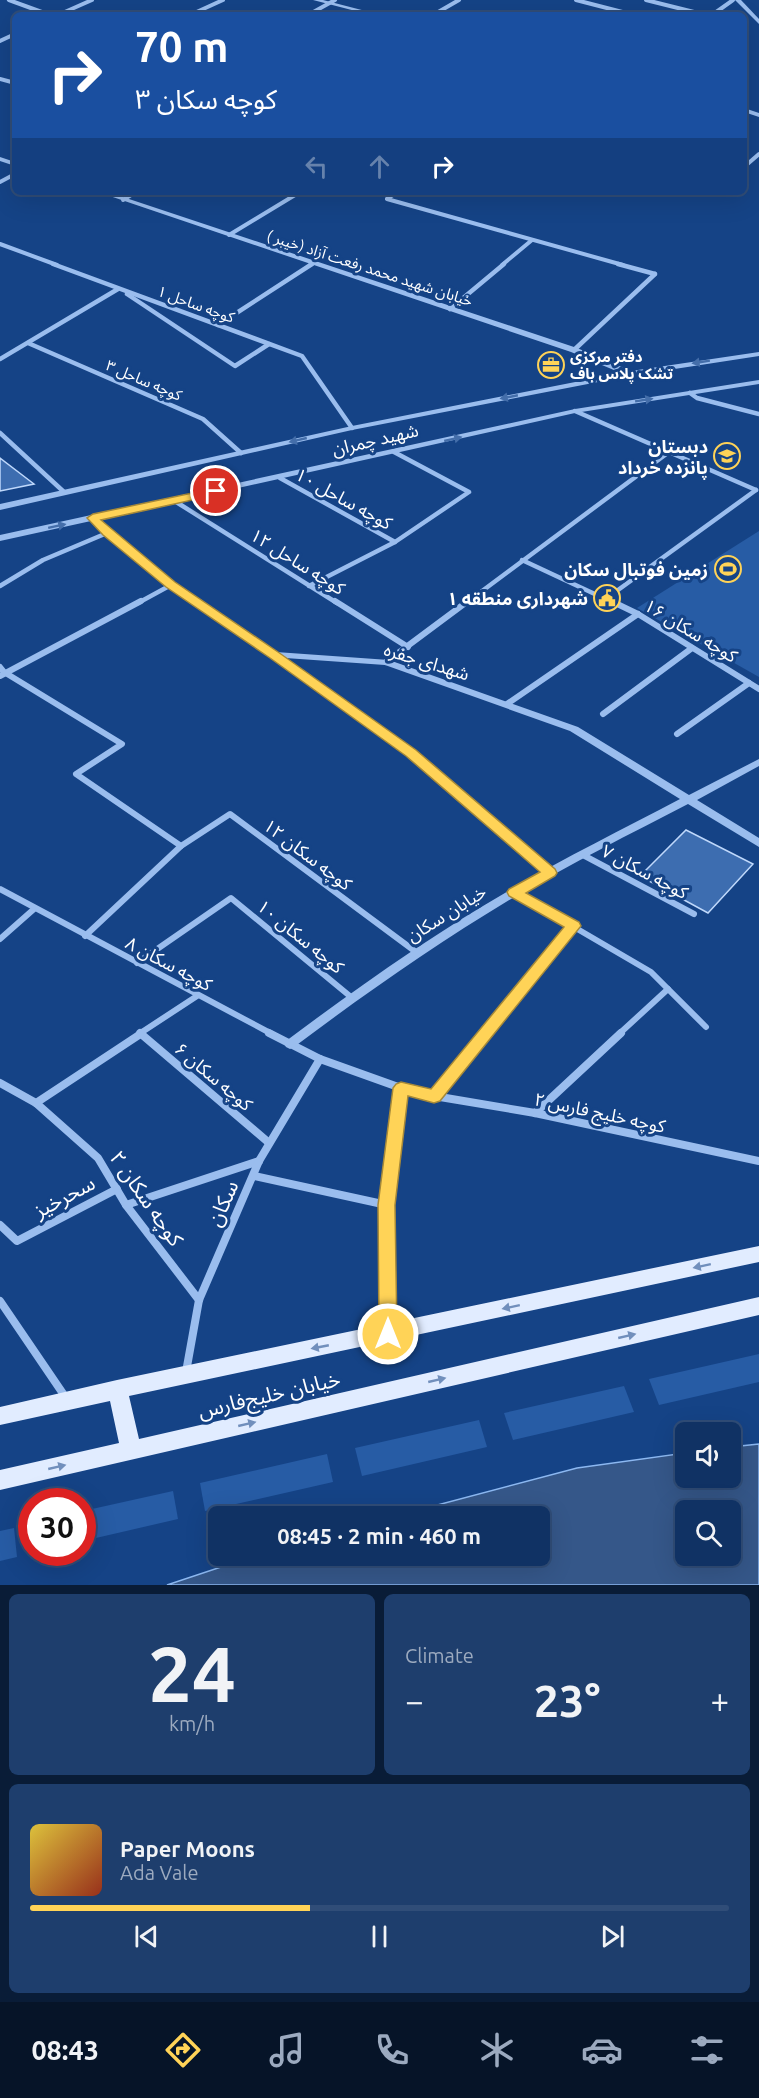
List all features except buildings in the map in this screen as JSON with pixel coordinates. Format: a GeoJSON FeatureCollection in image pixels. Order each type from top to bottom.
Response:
{"type":"FeatureCollection","features":[{"type":"Feature","properties":{"kind":"main road","name":"خیابان خلیج‌فارس"},"geometry":{"type":"LineString","coordinates":[[0,1416],[186,1373],[388,1334],[759,1254]]}},
{"type":"Feature","properties":{"kind":"main road","name":"خیابان خلیج‌فارس"},"geometry":{"type":"LineString","coordinates":[[0,1480],[759,1306]]}},
{"type":"Feature","properties":{"kind":"main road"},"geometry":{"type":"LineString","coordinates":[[117,1389],[131,1450]]}},
{"type":"Feature","properties":{"kind":"street"},"geometry":{"type":"LineString","coordinates":[[9,0],[42,12]]}},
{"type":"Feature","properties":{"kind":"street"},"geometry":{"type":"LineString","coordinates":[[65,12],[92,0]]}},
{"type":"Feature","properties":{"kind":"street"},"geometry":{"type":"LineString","coordinates":[[197,12],[223,0]]}},
{"type":"Feature","properties":{"kind":"street"},"geometry":{"type":"LineString","coordinates":[[316,0],[367,12]]}},
{"type":"Feature","properties":{"kind":"street"},"geometry":{"type":"LineString","coordinates":[[438,12],[459,0]]}},
{"type":"Feature","properties":{"kind":"street"},"geometry":{"type":"LineString","coordinates":[[576,0],[622,12]]}},
{"type":"Feature","properties":{"kind":"street"},"geometry":{"type":"LineString","coordinates":[[646,0],[694,12]]}},
{"type":"Feature","properties":{"kind":"street"},"geometry":{"type":"LineString","coordinates":[[716,12],[733,0]]}},
{"type":"Feature","properties":{"kind":"street"},"geometry":{"type":"LineString","coordinates":[[738,0],[759,22]]}},
{"type":"Feature","properties":{"kind":"street"},"geometry":{"type":"LineString","coordinates":[[314,12],[332,2]]}},
{"type":"Feature","properties":{"kind":"street"},"geometry":{"type":"LineString","coordinates":[[747,164],[759,153]]}},
{"type":"Feature","properties":{"kind":"street","name":"( خیبر) خیابان شهید محمد رفعت آزاد"},"geometry":{"type":"LineString","coordinates":[[109,195],[574,350],[629,374]]}},
{"type":"Feature","properties":{"kind":"street"},"geometry":{"type":"LineString","coordinates":[[123,200],[131,195]]}},
{"type":"Feature","properties":{"kind":"street"},"geometry":{"type":"LineString","coordinates":[[229,235],[295,195]]}},
{"type":"Feature","properties":{"kind":"street"},"geometry":{"type":"LineString","coordinates":[[387,199],[393,195]]}},
{"type":"Feature","properties":{"kind":"street"},"geometry":{"type":"LineString","coordinates":[[387,199],[655,274],[574,350]]}},
{"type":"Feature","properties":{"kind":"street"},"geometry":{"type":"LineString","coordinates":[[450,309],[532,240]]}},
{"type":"Feature","properties":{"kind":"street","name":"کوچه ساحل ۱"},"geometry":{"type":"LineString","coordinates":[[0,244],[303,356],[352,428]]}},
{"type":"Feature","properties":{"kind":"street"},"geometry":{"type":"LineString","coordinates":[[218,325],[314,263]]}},
{"type":"Feature","properties":{"kind":"street"},"geometry":{"type":"LineString","coordinates":[[0,359],[118,289],[235,366],[269,344]]}},
{"type":"Feature","properties":{"kind":"street","name":"کوچه ساحل ۳"},"geometry":{"type":"LineString","coordinates":[[28,343],[203,419],[242,453]]}},
{"type":"Feature","properties":{"kind":"street","name":"شهید چمران"},"geometry":{"type":"LineString","coordinates":[[0,507],[352,428],[629,374],[759,354]]}},
{"type":"Feature","properties":{"kind":"street","name":"شهید چمران"},"geometry":{"type":"LineString","coordinates":[[0,538],[576,411],[759,382]]}},
{"type":"Feature","properties":{"kind":"street"},"geometry":{"type":"LineString","coordinates":[[690,393],[697,398],[759,414]]}},
{"type":"Feature","properties":{"kind":"street"},"geometry":{"type":"LineString","coordinates":[[576,411],[756,490],[607,598]]}},
{"type":"Feature","properties":{"kind":"street"},"geometry":{"type":"LineString","coordinates":[[0,434],[64,492]]}},
{"type":"Feature","properties":{"kind":"street"},"geometry":{"type":"LineString","coordinates":[[309,586],[395,542],[470,492],[394,452]]}},
{"type":"Feature","properties":{"kind":"street"},"geometry":{"type":"LineString","coordinates":[[386,662],[669,452]]}},
{"type":"Feature","properties":{"kind":"street","name":"کوچه ساحل ۱۰"},"geometry":{"type":"LineString","coordinates":[[280,478],[395,542]]}},
{"type":"Feature","properties":{"kind":"street","name":"کوچه ساحل ۱۲"},"geometry":{"type":"LineString","coordinates":[[173,500],[408,647]]}},
{"type":"Feature","properties":{"kind":"street"},"geometry":{"type":"LineString","coordinates":[[93,518],[107,533],[171,585],[411,753],[550,873]]}},
{"type":"Feature","properties":{"kind":"street"},"geometry":{"type":"LineString","coordinates":[[0,586],[43,560],[107,533]]}},
{"type":"Feature","properties":{"kind":"street","name":"کوچه سکان ۱۶"},"geometry":{"type":"LineString","coordinates":[[522,560],[638,614],[759,689]]}},
{"type":"Feature","properties":{"kind":"street"},"geometry":{"type":"LineString","coordinates":[[2,672],[171,585]]}},
{"type":"Feature","properties":{"kind":"street"},"geometry":{"type":"LineString","coordinates":[[507,704],[638,614]]}},
{"type":"Feature","properties":{"kind":"street"},"geometry":{"type":"LineString","coordinates":[[603,714],[693,648]]}},
{"type":"Feature","properties":{"kind":"street","name":"شهدای جفره"},"geometry":{"type":"LineString","coordinates":[[274,655],[386,662],[574,729],[759,843]]}},
{"type":"Feature","properties":{"kind":"street"},"geometry":{"type":"LineString","coordinates":[[2,672],[122,744],[76,774],[181,846],[85,936]]}},
{"type":"Feature","properties":{"kind":"street"},"geometry":{"type":"LineString","coordinates":[[677,734],[749,683]]}},
{"type":"Feature","properties":{"kind":"street","name":"خیابان سکان"},"geometry":{"type":"LineString","coordinates":[[290,1044],[351,997],[416,952],[514,892],[759,762]]}},
{"type":"Feature","properties":{"kind":"street","name":"کوچه سکان ۱۲"},"geometry":{"type":"LineString","coordinates":[[181,846],[230,814],[416,952]]}},
{"type":"Feature","properties":{"kind":"street","name":"کوچه سکان ۷"},"geometry":{"type":"LineString","coordinates":[[583,855],[694,914]]}},
{"type":"Feature","properties":{"kind":"street","name":"کوچه سکان ۸"},"geometry":{"type":"LineString","coordinates":[[0,889],[197,996],[320,1059],[401,1088]]}},
{"type":"Feature","properties":{"kind":"street"},"geometry":{"type":"LineString","coordinates":[[514,892],[651,972],[706,1028]]}},
{"type":"Feature","properties":{"kind":"street","name":"کوچه سکان ۱۰"},"geometry":{"type":"LineString","coordinates":[[137,963],[231,898],[351,997]]}},
{"type":"Feature","properties":{"kind":"street"},"geometry":{"type":"LineString","coordinates":[[0,939],[34,909]]}},
{"type":"Feature","properties":{"kind":"street"},"geometry":{"type":"LineString","coordinates":[[434,1096],[574,926]]}},
{"type":"Feature","properties":{"kind":"street"},"geometry":{"type":"LineString","coordinates":[[535,1113],[668,989]]}},
{"type":"Feature","properties":{"kind":"street"},"geometry":{"type":"LineString","coordinates":[[36,1103],[197,996]]}},
{"type":"Feature","properties":{"kind":"street","name":"کوچه سکان ۶"},"geometry":{"type":"LineString","coordinates":[[140,1033],[268,1142]]}},
{"type":"Feature","properties":{"kind":"street","name":"سکان"},"geometry":{"type":"LineString","coordinates":[[186,1373],[199,1300],[268,1142],[320,1059]]}},
{"type":"Feature","properties":{"kind":"street","name":"کوچه سکان ۲"},"geometry":{"type":"LineString","coordinates":[[2,1087],[36,1103],[98,1158],[126,1205],[199,1300]]}},
{"type":"Feature","properties":{"kind":"street"},"geometry":{"type":"LineString","coordinates":[[388,1334],[387,1205],[401,1088]]}},
{"type":"Feature","properties":{"kind":"street","name":"کوچه خلیج فارس ۲"},"geometry":{"type":"LineString","coordinates":[[401,1088],[434,1096],[535,1113],[759,1161]]}},
{"type":"Feature","properties":{"kind":"street"},"geometry":{"type":"LineString","coordinates":[[126,1205],[259,1161]]}},
{"type":"Feature","properties":{"kind":"street"},"geometry":{"type":"LineString","coordinates":[[254,1176],[387,1205]]}},
{"type":"Feature","properties":{"kind":"street","name":"سحرخیز"},"geometry":{"type":"LineString","coordinates":[[0,1225],[17,1241],[117,1189]]}},
{"type":"Feature","properties":{"kind":"street"},"geometry":{"type":"LineString","coordinates":[[0,1301],[68,1401]]}},
{"type":"Feature","properties":{"kind":"shaded area","name":"زمین فوتبال سکان"},"geometry":{"type":"Polygon","coordinates":[[[759,531],[759,677],[637,608],[759,531]]]}},
{"type":"Feature","properties":{"kind":"shaded area"},"geometry":{"type":"Polygon","coordinates":[[[759,1354],[759,1382],[659,1405],[649,1379],[759,1354]]]}},
{"type":"Feature","properties":{"kind":"shaded area"},"geometry":{"type":"Polygon","coordinates":[[[624,1386],[634,1412],[513,1440],[504,1413],[624,1386]]]}},
{"type":"Feature","properties":{"kind":"shaded area"},"geometry":{"type":"Polygon","coordinates":[[[479,1420],[487,1447],[362,1476],[355,1448],[479,1420]]]}},
{"type":"Feature","properties":{"kind":"shaded area"},"geometry":{"type":"Polygon","coordinates":[[[759,1444],[759,1585],[167,1585],[224,1566],[550,1566],[550,1506],[434,1506],[577,1468],[675,1454],[675,1488],[741,1488],[741,1446],[759,1444]]]}},
{"type":"Feature","properties":{"kind":"shaded area"},"geometry":{"type":"Polygon","coordinates":[[[327,1454],[333,1482],[227,1506],[208,1506],[208,1510],[205,1511],[200,1483],[327,1454]]]}},
{"type":"Feature","properties":{"kind":"shaded area"},"geometry":{"type":"Polygon","coordinates":[[[173,1491],[178,1519],[96,1538],[96,1508],[173,1491]]]}},
{"type":"Feature","properties":{"kind":"shaded area"},"geometry":{"type":"Polygon","coordinates":[[[14,1528],[17,1557],[0,1561],[0,1531],[14,1528]]]}},
{"type":"Feature","properties":{"kind":"place","name":"دفتر مرکزی تشک پلاس باف"},"geometry":{"type":"Point","coordinates":[551,365]}},
{"type":"Feature","properties":{"kind":"place","name":"دبستان پانزده خرداد"},"geometry":{"type":"Point","coordinates":[727,456]}},
{"type":"Feature","properties":{"kind":"place","name":"زمین فوتبال سکان"},"geometry":{"type":"Point","coordinates":[728,569]}},
{"type":"Feature","properties":{"kind":"place","name":"شهرداری منطقه ١"},"geometry":{"type":"Point","coordinates":[607,598]}},
{"type":"Feature","properties":{"kind":"route"},"geometry":{"type":"LineString","coordinates":[[216,491],[93,518],[107,533],[171,585],[411,753],[550,873],[514,892],[574,926],[434,1096],[401,1088],[387,1205],[388,1334]]}}]}
